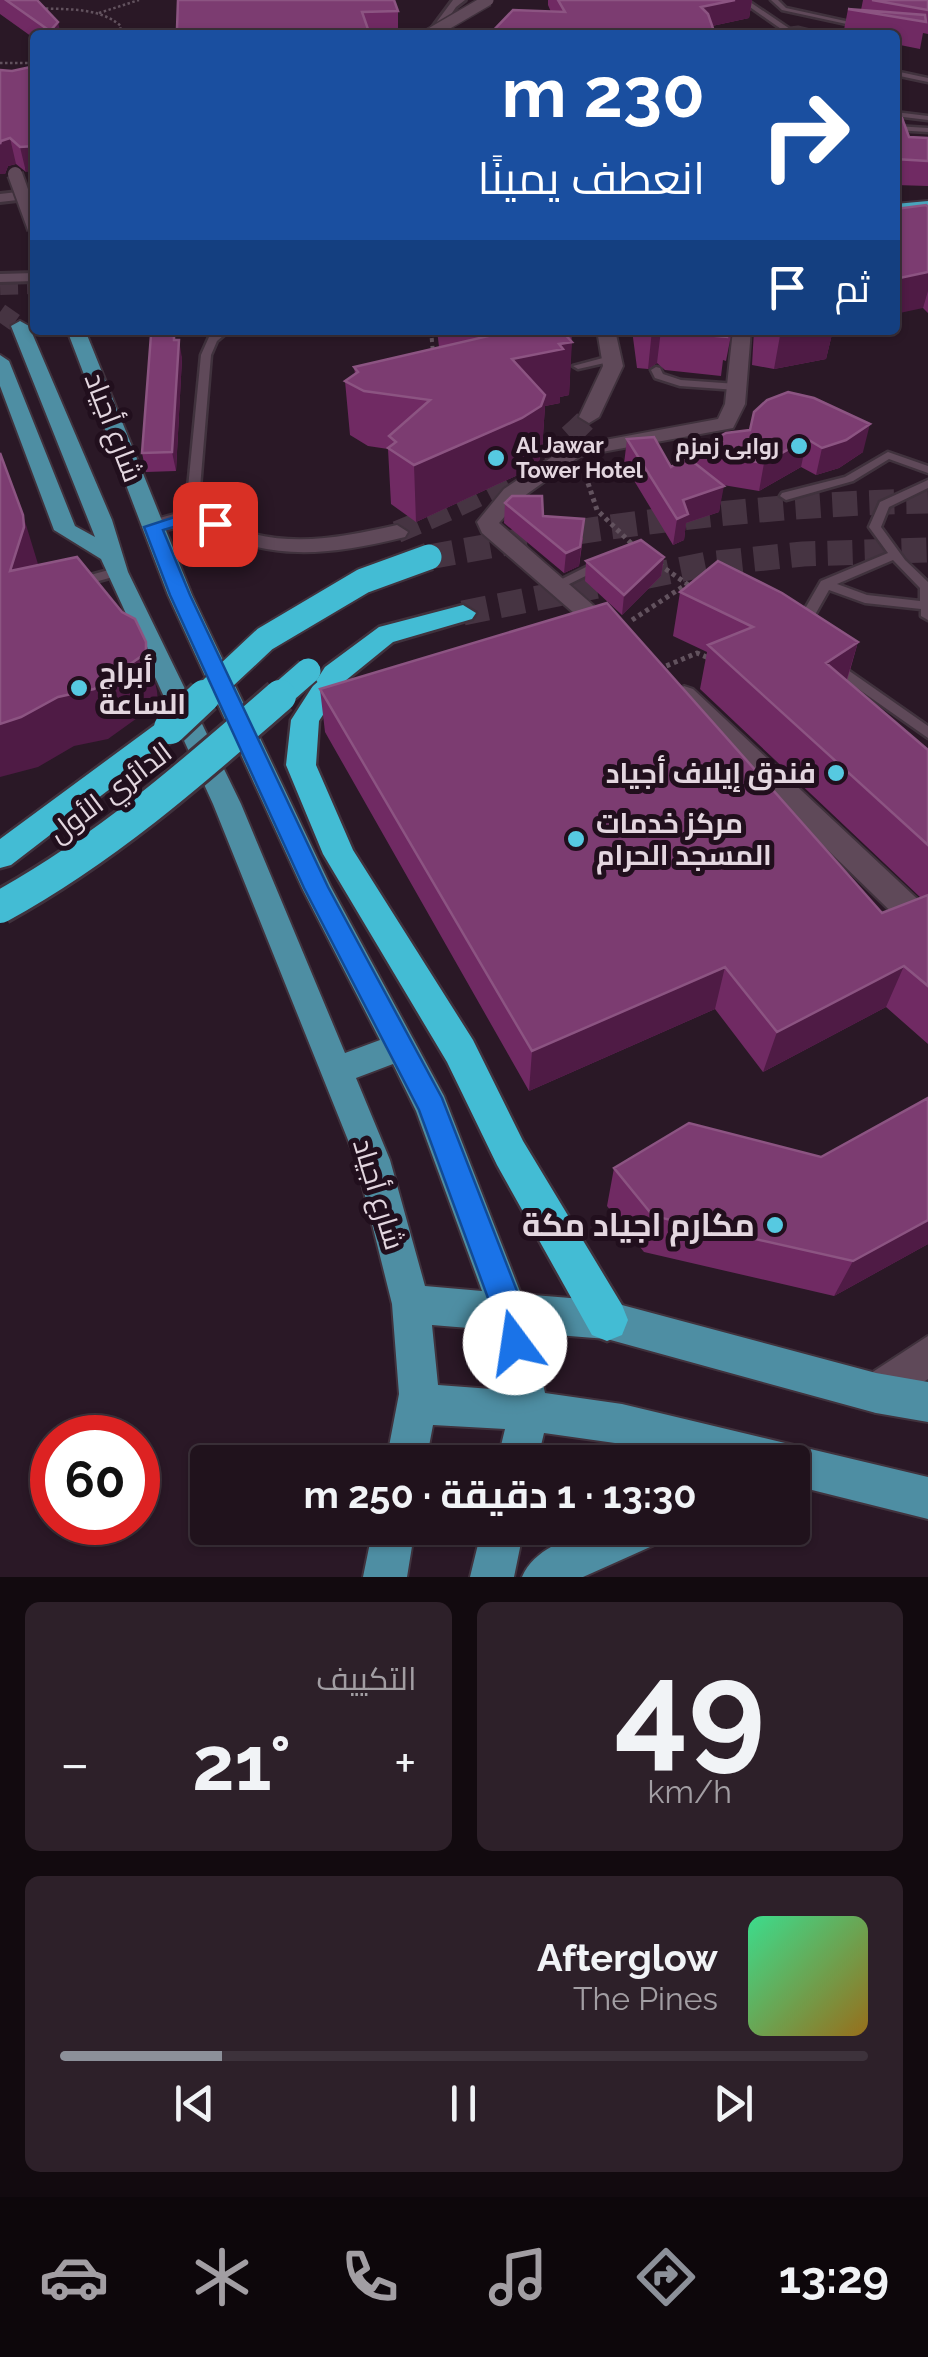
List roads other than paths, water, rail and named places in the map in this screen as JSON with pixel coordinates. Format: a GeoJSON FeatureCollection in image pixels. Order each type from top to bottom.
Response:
{"type":"FeatureCollection","features":[{"type":"Feature","properties":{"kind":"highway"},"geometry":{"type":"LineString","coordinates":[[900,208],[928,206]]}},
{"type":"Feature","properties":{"kind":"highway"},"geometry":{"type":"LineString","coordinates":[[900,226],[928,224]]}},
{"type":"Feature","properties":{"kind":"highway","name":"الدائري الأول"},"geometry":{"type":"LineString","coordinates":[[0,856],[170,728],[265,639],[363,580],[429,557]]}},
{"type":"Feature","properties":{"kind":"highway","name":"الدائري الأول"},"geometry":{"type":"LineString","coordinates":[[0,907],[28,894],[154,806],[308,671],[388,633],[463,613]]}},
{"type":"Feature","properties":{"kind":"highway"},"geometry":{"type":"LineString","coordinates":[[388,633],[335,674],[305,720],[300,765],[339,854],[460,1050],[510,1153],[607,1320]]}},
{"type":"Feature","properties":{"kind":"main road","name":"شارع أجياد"},"geometry":{"type":"LineString","coordinates":[[18,321],[101,520],[112,563],[227,804],[373,1160],[410,1304],[416,1404],[409,1445]]}},
{"type":"Feature","properties":{"kind":"main road","name":"شارع أجياد"},"geometry":{"type":"LineString","coordinates":[[78,335],[180,595],[316,888],[432,1107],[508,1309],[528,1411],[521,1445]]}},
{"type":"Feature","properties":{"kind":"main road"},"geometry":{"type":"LineString","coordinates":[[0,360],[64,530],[112,563]]}},
{"type":"Feature","properties":{"kind":"main road"},"geometry":{"type":"LineString","coordinates":[[335,1071],[400,1046]]}},
{"type":"Feature","properties":{"kind":"main road"},"geometry":{"type":"LineString","coordinates":[[410,1304],[607,1320],[876,1393],[928,1402]]}},
{"type":"Feature","properties":{"kind":"main road"},"geometry":{"type":"LineString","coordinates":[[416,1404],[528,1411],[622,1424],[712,1445]]}},
{"type":"Feature","properties":{"kind":"main road"},"geometry":{"type":"LineString","coordinates":[[810,1468],[919,1497]]}},
{"type":"Feature","properties":{"kind":"main road"},"geometry":{"type":"LineString","coordinates":[[810,1481],[844,1476]]}},
{"type":"Feature","properties":{"kind":"main road"},"geometry":{"type":"LineString","coordinates":[[385,1577],[391,1545]]}},
{"type":"Feature","properties":{"kind":"main road"},"geometry":{"type":"LineString","coordinates":[[492,1577],[499,1545]]}},
{"type":"Feature","properties":{"kind":"main road"},"geometry":{"type":"LineString","coordinates":[[544,1577],[603,1545]]}},
{"type":"Feature","properties":{"kind":"street"},"geometry":{"type":"LineString","coordinates":[[434,30],[452,4],[460,0]]}},
{"type":"Feature","properties":{"kind":"street"},"geometry":{"type":"LineString","coordinates":[[438,30],[488,0]]}},
{"type":"Feature","properties":{"kind":"street"},"geometry":{"type":"LineString","coordinates":[[30,181],[16,178],[30,216]]}},
{"type":"Feature","properties":{"kind":"street"},"geometry":{"type":"LineString","coordinates":[[0,198],[30,195]]}},
{"type":"Feature","properties":{"kind":"street"},"geometry":{"type":"LineString","coordinates":[[0,278],[30,277]]}},
{"type":"Feature","properties":{"kind":"street"},"geometry":{"type":"LineString","coordinates":[[589,416],[614,358],[607,335]]}},
{"type":"Feature","properties":{"kind":"street"},"geometry":{"type":"LineString","coordinates":[[626,636],[554,586],[488,522],[512,494],[569,455],[726,424],[738,387],[742,335]]}},
{"type":"Feature","properties":{"kind":"street"},"geometry":{"type":"LineString","coordinates":[[153,527],[196,515],[235,536],[273,545],[330,547],[397,532]]}},
{"type":"Feature","properties":{"kind":"street"},"geometry":{"type":"LineString","coordinates":[[658,670],[928,928]]}},
{"type":"Feature","properties":{"kind":"street"},"geometry":{"type":"LineString","coordinates":[[876,1393],[928,1355]]}},
{"type":"Feature","properties":{"kind":"lane"},"geometry":{"type":"LineString","coordinates":[[743,0],[786,30]]}},
{"type":"Feature","properties":{"kind":"lane"},"geometry":{"type":"LineString","coordinates":[[774,0],[784,9],[874,28]]}},
{"type":"Feature","properties":{"kind":"lane"},"geometry":{"type":"LineString","coordinates":[[824,30],[827,20]]}},
{"type":"Feature","properties":{"kind":"lane"},"geometry":{"type":"LineString","coordinates":[[900,74],[928,80]]}},
{"type":"Feature","properties":{"kind":"lane"},"geometry":{"type":"LineString","coordinates":[[900,115],[928,118]]}},
{"type":"Feature","properties":{"kind":"lane"},"geometry":{"type":"LineString","coordinates":[[900,128],[928,130]]}},
{"type":"Feature","properties":{"kind":"lane"},"geometry":{"type":"LineString","coordinates":[[196,515],[194,488],[206,355],[218,335]]}},
{"type":"Feature","properties":{"kind":"lane"},"geometry":{"type":"LineString","coordinates":[[578,366],[614,358]]}},
{"type":"Feature","properties":{"kind":"lane"},"geometry":{"type":"LineString","coordinates":[[656,370],[659,376],[680,383],[738,387]]}},
{"type":"Feature","properties":{"kind":"lane"},"geometry":{"type":"LineString","coordinates":[[786,496],[849,480],[888,456],[927,468]]}},
{"type":"Feature","properties":{"kind":"lane"},"geometry":{"type":"LineString","coordinates":[[928,484],[884,505],[875,527],[926,587],[928,616]]}},
{"type":"Feature","properties":{"kind":"lane"},"geometry":{"type":"LineString","coordinates":[[781,631],[796,639],[826,584],[895,555]]}},
{"type":"Feature","properties":{"kind":"lane"},"geometry":{"type":"LineString","coordinates":[[554,586],[606,561]]}},
{"type":"Feature","properties":{"kind":"lane"},"geometry":{"type":"LineString","coordinates":[[60,588],[112,563]]}},
{"type":"Feature","properties":{"kind":"lane"},"geometry":{"type":"LineString","coordinates":[[826,584],[865,599],[928,606]]}},
{"type":"Feature","properties":{"kind":"lane"},"geometry":{"type":"LineString","coordinates":[[828,660],[928,733]]}},
{"type":"Feature","properties":{"kind":"lane"},"geometry":{"type":"LineString","coordinates":[[897,731],[912,723]]}},
{"type":"Feature","properties":{"kind":"tunnel"},"geometry":{"type":"LineString","coordinates":[[0,286],[30,285]]}},
{"type":"Feature","properties":{"kind":"tunnel"},"geometry":{"type":"LineString","coordinates":[[0,312],[20,326]]}},
{"type":"Feature","properties":{"kind":"tunnel"},"geometry":{"type":"LineString","coordinates":[[397,532],[523,471],[589,417]]}},
{"type":"Feature","properties":{"kind":"tunnel"},"geometry":{"type":"LineString","coordinates":[[429,557],[677,518],[928,501]]}},
{"type":"Feature","properties":{"kind":"tunnel"},"geometry":{"type":"LineString","coordinates":[[463,613],[708,564],[803,554],[928,550]]}},
{"type":"Feature","properties":{"kind":"place","name":"روابی زمزم"},"geometry":{"type":"Point","coordinates":[799,446]}},
{"type":"Feature","properties":{"kind":"place","name":"Al Jawar Tower Hotel"},"geometry":{"type":"Point","coordinates":[496,458]}},
{"type":"Feature","properties":{"kind":"place","name":"أبراج الساعة"},"geometry":{"type":"Point","coordinates":[79,688]}},
{"type":"Feature","properties":{"kind":"place","name":"فندق إيلاف أجياد"},"geometry":{"type":"Point","coordinates":[836,773]}},
{"type":"Feature","properties":{"kind":"place","name":"مركز خدمات المسجد الحرام"},"geometry":{"type":"Point","coordinates":[576,839]}},
{"type":"Feature","properties":{"kind":"place","name":"مكارم اجياد مكة"},"geometry":{"type":"Point","coordinates":[775,1225]}}]}
